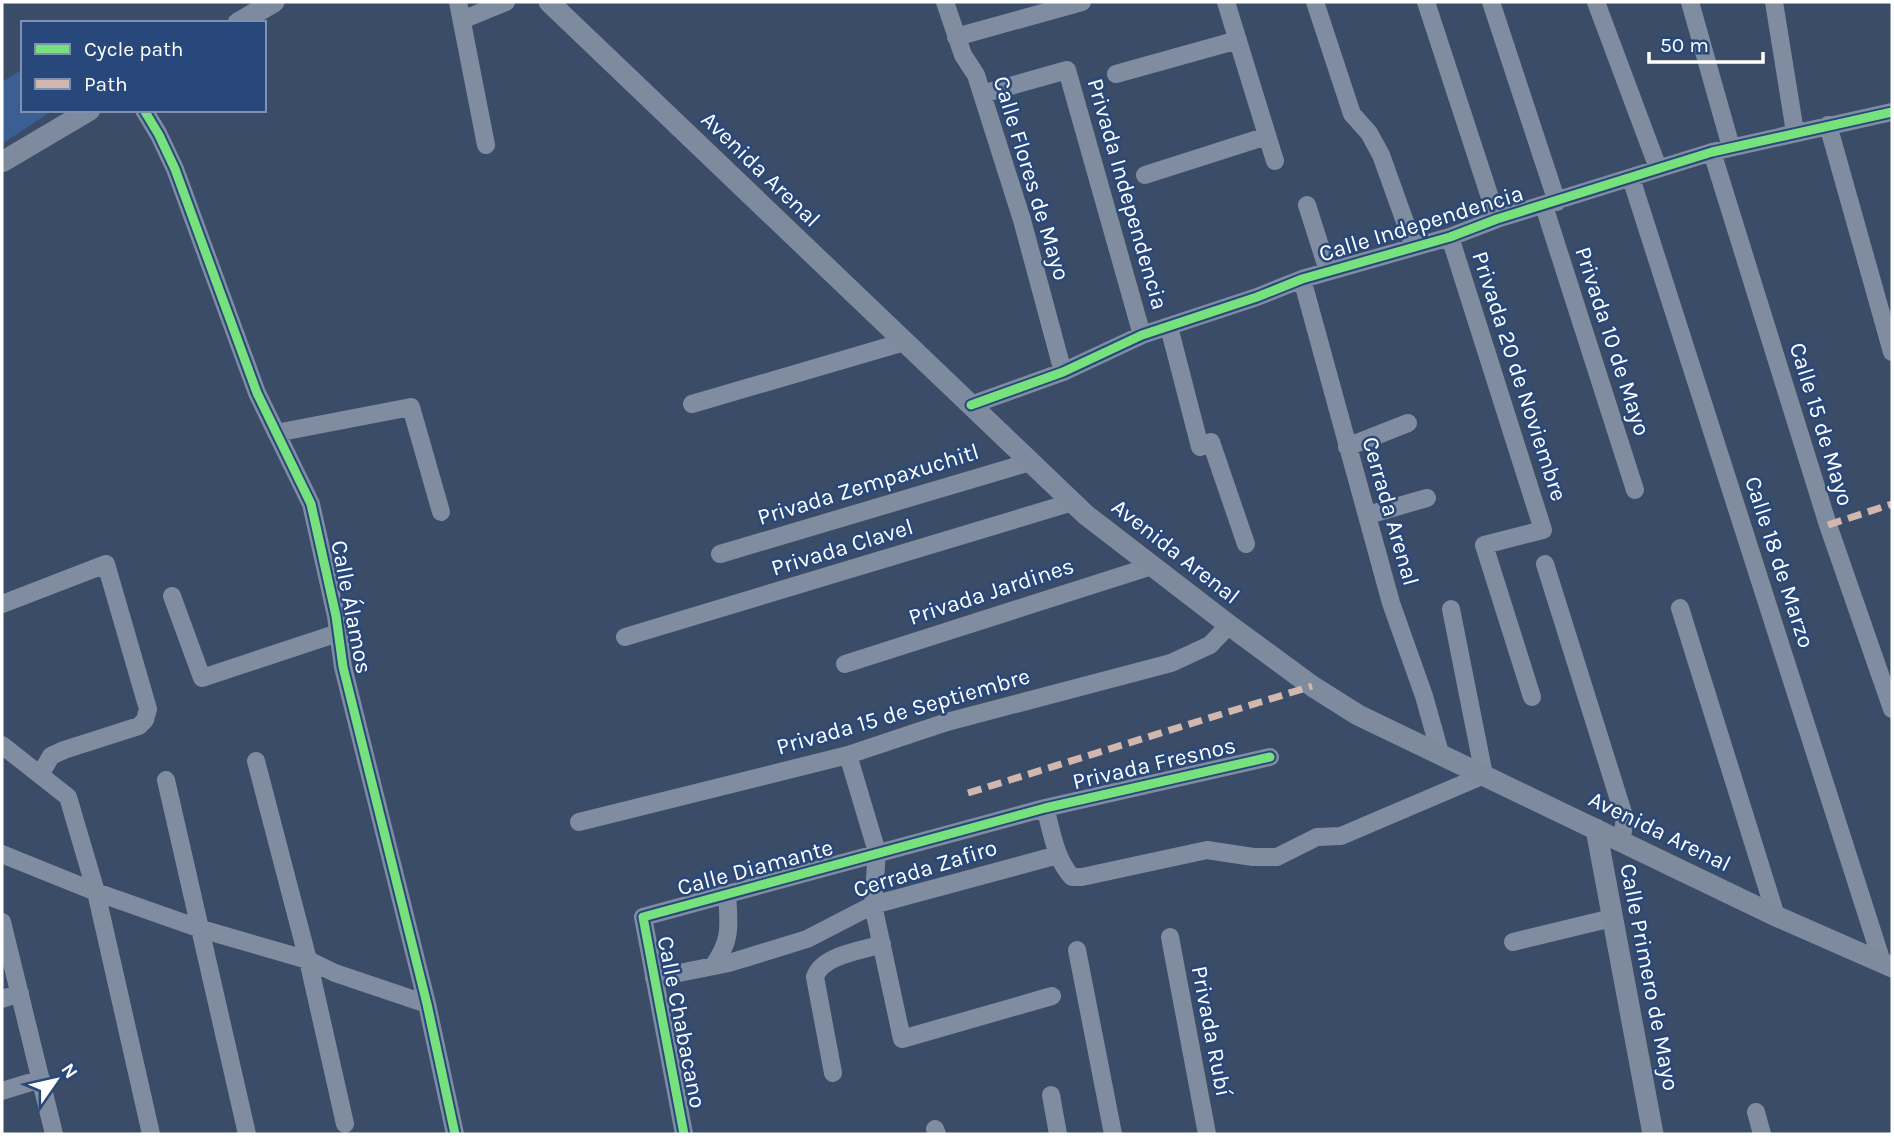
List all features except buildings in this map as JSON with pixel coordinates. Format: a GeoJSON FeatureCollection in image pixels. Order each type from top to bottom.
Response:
{"type":"FeatureCollection","features":[{"type":"Feature","properties":{"kind":"main road"},"geometry":{"type":"LineString","coordinates":[[241,21],[274,2]]}},
{"type":"Feature","properties":{"kind":"main road","name":"Avenida Arenal"},"geometry":{"type":"LineString","coordinates":[[549,2],[1073,502],[1152,566],[1312,686],[1357,715],[1776,916],[1887,964]]}},
{"type":"Feature","properties":{"kind":"main road"},"geometry":{"type":"LineString","coordinates":[[2,162],[87,112]]}},
{"type":"Feature","properties":{"kind":"main road","name":"Calle Primero de Mayo"},"geometry":{"type":"LineString","coordinates":[[1596,830],[1653,1134]]}},
{"type":"Feature","properties":{"kind":"street"},"geometry":{"type":"LineString","coordinates":[[458,2],[486,145]]}},
{"type":"Feature","properties":{"kind":"street"},"geometry":{"type":"LineString","coordinates":[[462,20],[506,2]]}},
{"type":"Feature","properties":{"kind":"street","name":"Calle Flores de Mayo"},"geometry":{"type":"LineString","coordinates":[[945,2],[963,55],[976,75],[1022,220],[1063,372]]}},
{"type":"Feature","properties":{"kind":"street"},"geometry":{"type":"LineString","coordinates":[[956,37],[1082,2]]}},
{"type":"Feature","properties":{"kind":"street"},"geometry":{"type":"LineString","coordinates":[[1226,2],[1275,161]]}},
{"type":"Feature","properties":{"kind":"street"},"geometry":{"type":"LineString","coordinates":[[1315,2],[1352,114],[1369,134],[1381,155],[1413,247]]}},
{"type":"Feature","properties":{"kind":"street"},"geometry":{"type":"LineString","coordinates":[[1426,2],[1497,219]]}},
{"type":"Feature","properties":{"kind":"street","name":"Privada 10 de Mayo"},"geometry":{"type":"LineString","coordinates":[[1491,2],[1635,490]]}},
{"type":"Feature","properties":{"kind":"street"},"geometry":{"type":"LineString","coordinates":[[1597,2],[1658,168]]}},
{"type":"Feature","properties":{"kind":"street"},"geometry":{"type":"LineString","coordinates":[[1690,2],[1731,147]]}},
{"type":"Feature","properties":{"kind":"street"},"geometry":{"type":"LineString","coordinates":[[1774,2],[1796,132]]}},
{"type":"Feature","properties":{"kind":"street"},"geometry":{"type":"LineString","coordinates":[[1116,74],[1238,40]]}},
{"type":"Feature","properties":{"kind":"street","name":"Privada Independencia"},"geometry":{"type":"LineString","coordinates":[[982,94],[1067,70],[1142,335]]}},
{"type":"Feature","properties":{"kind":"street","name":"Calle Álamos"},"geometry":{"type":"LineString","coordinates":[[145,112],[175,169],[257,393],[311,504],[353,707],[455,1134]]}},
{"type":"Feature","properties":{"kind":"street","name":"Calle Independencia"},"geometry":{"type":"LineString","coordinates":[[971,405],[1063,372],[1142,335],[1257,298],[1302,279],[1450,237],[1497,219],[1712,152],[1892,113]]}},
{"type":"Feature","properties":{"kind":"street"},"geometry":{"type":"LineString","coordinates":[[1828,125],[1892,352]]}},
{"type":"Feature","properties":{"kind":"street"},"geometry":{"type":"LineString","coordinates":[[1145,175],[1267,136]]}},
{"type":"Feature","properties":{"kind":"street","name":"Calle 15 de Mayo"},"geometry":{"type":"LineString","coordinates":[[1712,152],[1828,525],[1892,709]]}},
{"type":"Feature","properties":{"kind":"street","name":"Calle 18 de Marzo"},"geometry":{"type":"LineString","coordinates":[[1631,178],[1887,964]]}},
{"type":"Feature","properties":{"kind":"street"},"geometry":{"type":"LineString","coordinates":[[1307,205],[1328,271]]}},
{"type":"Feature","properties":{"kind":"street","name":"Privada 20 de Noviembre"},"geometry":{"type":"LineString","coordinates":[[1450,237],[1543,530],[1484,545],[1532,697]]}},
{"type":"Feature","properties":{"kind":"street","name":"Cerrada Arenal"},"geometry":{"type":"LineString","coordinates":[[1302,279],[1391,603],[1424,696],[1440,753]]}},
{"type":"Feature","properties":{"kind":"street","name":"Privada Independencia"},"geometry":{"type":"LineString","coordinates":[[1169,327],[1200,447],[1211,442],[1246,544]]}},
{"type":"Feature","properties":{"kind":"street"},"geometry":{"type":"LineString","coordinates":[[692,404],[904,341]]}},
{"type":"Feature","properties":{"kind":"street"},"geometry":{"type":"LineString","coordinates":[[276,433],[411,407],[441,512]]}},
{"type":"Feature","properties":{"kind":"street"},"geometry":{"type":"LineString","coordinates":[[1348,447],[1408,423]]}},
{"type":"Feature","properties":{"kind":"street","name":"Privada Zempaxuchitl"},"geometry":{"type":"LineString","coordinates":[[720,554],[1030,462]]}},
{"type":"Feature","properties":{"kind":"street"},"geometry":{"type":"LineString","coordinates":[[1368,515],[1427,498]]}},
{"type":"Feature","properties":{"kind":"street","name":"Privada Clavel"},"geometry":{"type":"LineString","coordinates":[[625,638],[1073,502]]}},
{"type":"Feature","properties":{"kind":"street"},"geometry":{"type":"LineString","coordinates":[[2,604],[106,564],[148,709],[145,720],[139,726],[51,756],[40,775]]}},
{"type":"Feature","properties":{"kind":"street"},"geometry":{"type":"LineString","coordinates":[[1545,564],[1625,819],[1621,842]]}},
{"type":"Feature","properties":{"kind":"street","name":"Privada Jardines"},"geometry":{"type":"LineString","coordinates":[[845,664],[1152,566]]}},
{"type":"Feature","properties":{"kind":"street"},"geometry":{"type":"LineString","coordinates":[[172,596],[202,678],[338,633]]}},
{"type":"Feature","properties":{"kind":"street"},"geometry":{"type":"LineString","coordinates":[[1680,608],[1776,916]]}},
{"type":"Feature","properties":{"kind":"street"},"geometry":{"type":"LineString","coordinates":[[1058,855],[1072,877],[1207,850],[1253,858],[1277,857],[1317,837],[1341,836],[1484,775],[1451,609]]}},
{"type":"Feature","properties":{"kind":"street","name":"Privada 15 de Septiembre"},"geometry":{"type":"LineString","coordinates":[[579,822],[848,755],[947,722],[1171,663],[1210,645],[1229,625]]}},
{"type":"Feature","properties":{"kind":"street"},"geometry":{"type":"LineString","coordinates":[[2,745],[68,797],[96,892],[151,1134]]}},
{"type":"Feature","properties":{"kind":"street"},"geometry":{"type":"LineString","coordinates":[[848,755],[877,852],[873,905],[902,1039],[1052,996]]}},
{"type":"Feature","properties":{"kind":"street","name":"Privada Fresnos"},"geometry":{"type":"LineString","coordinates":[[1058,855],[1045,808],[1270,757]]}},
{"type":"Feature","properties":{"kind":"street"},"geometry":{"type":"LineString","coordinates":[[256,761],[308,960],[345,1124]]}},
{"type":"Feature","properties":{"kind":"street"},"geometry":{"type":"LineString","coordinates":[[166,780],[247,1134]]}},
{"type":"Feature","properties":{"kind":"street","name":"Calle Diamante"},"geometry":{"type":"LineString","coordinates":[[643,917],[1045,808]]}},
{"type":"Feature","properties":{"kind":"street"},"geometry":{"type":"LineString","coordinates":[[2,855],[201,929],[308,960],[335,973],[426,1004]]}},
{"type":"Feature","properties":{"kind":"street","name":"Cerrada Zafiro"},"geometry":{"type":"LineString","coordinates":[[654,978],[721,965],[807,939],[873,905],[1058,855]]}},
{"type":"Feature","properties":{"kind":"street"},"geometry":{"type":"LineString","coordinates":[[721,965],[728,939],[727,894]]}},
{"type":"Feature","properties":{"kind":"street","name":"Calle Chabacano"},"geometry":{"type":"LineString","coordinates":[[643,917],[684,1134]]}},
{"type":"Feature","properties":{"kind":"street"},"geometry":{"type":"LineString","coordinates":[[1513,942],[1612,918]]}},
{"type":"Feature","properties":{"kind":"street"},"geometry":{"type":"LineString","coordinates":[[2,922],[54,1134]]}},
{"type":"Feature","properties":{"kind":"street","name":"Privada Rubí"},"geometry":{"type":"LineString","coordinates":[[1170,937],[1207,1134]]}},
{"type":"Feature","properties":{"kind":"street"},"geometry":{"type":"LineString","coordinates":[[833,1073],[815,977],[818,969],[827,962],[882,944]]}},
{"type":"Feature","properties":{"kind":"street"},"geometry":{"type":"LineString","coordinates":[[1077,950],[1113,1134]]}},
{"type":"Feature","properties":{"kind":"street"},"geometry":{"type":"LineString","coordinates":[[2,999],[20,993]]}},
{"type":"Feature","properties":{"kind":"street"},"geometry":{"type":"LineString","coordinates":[[2,1091],[41,1079]]}},
{"type":"Feature","properties":{"kind":"street"},"geometry":{"type":"LineString","coordinates":[[1051,1095],[1058,1134]]}},
{"type":"Feature","properties":{"kind":"street"},"geometry":{"type":"LineString","coordinates":[[1756,1112],[1762,1134]]}},
{"type":"Feature","properties":{"kind":"shaded area"},"geometry":{"type":"Polygon","coordinates":[[[21,70],[21,112],[50,112],[2,144],[2,82],[21,70]]]}},
{"type":"Feature","properties":{"kind":"marked path"},"geometry":{"type":"LineString","coordinates":[[1828,525],[1892,504]]}},
{"type":"Feature","properties":{"kind":"marked path"},"geometry":{"type":"LineString","coordinates":[[968,793],[1312,686]]}},
{"type":"Feature","properties":{"kind":"cycle path"},"geometry":{"type":"LineString","coordinates":[[145,112],[175,169],[257,393],[311,504],[336,616],[343,667],[427,1004],[455,1134]]}},
{"type":"Feature","properties":{"kind":"cycle path"},"geometry":{"type":"LineString","coordinates":[[971,405],[1063,372],[1142,335],[1257,297],[1302,279],[1450,237],[1497,219],[1712,152],[1892,112]]}},
{"type":"Feature","properties":{"kind":"cycle path"},"geometry":{"type":"LineString","coordinates":[[684,1134],[643,917],[1045,808],[1270,757]]}}]}
